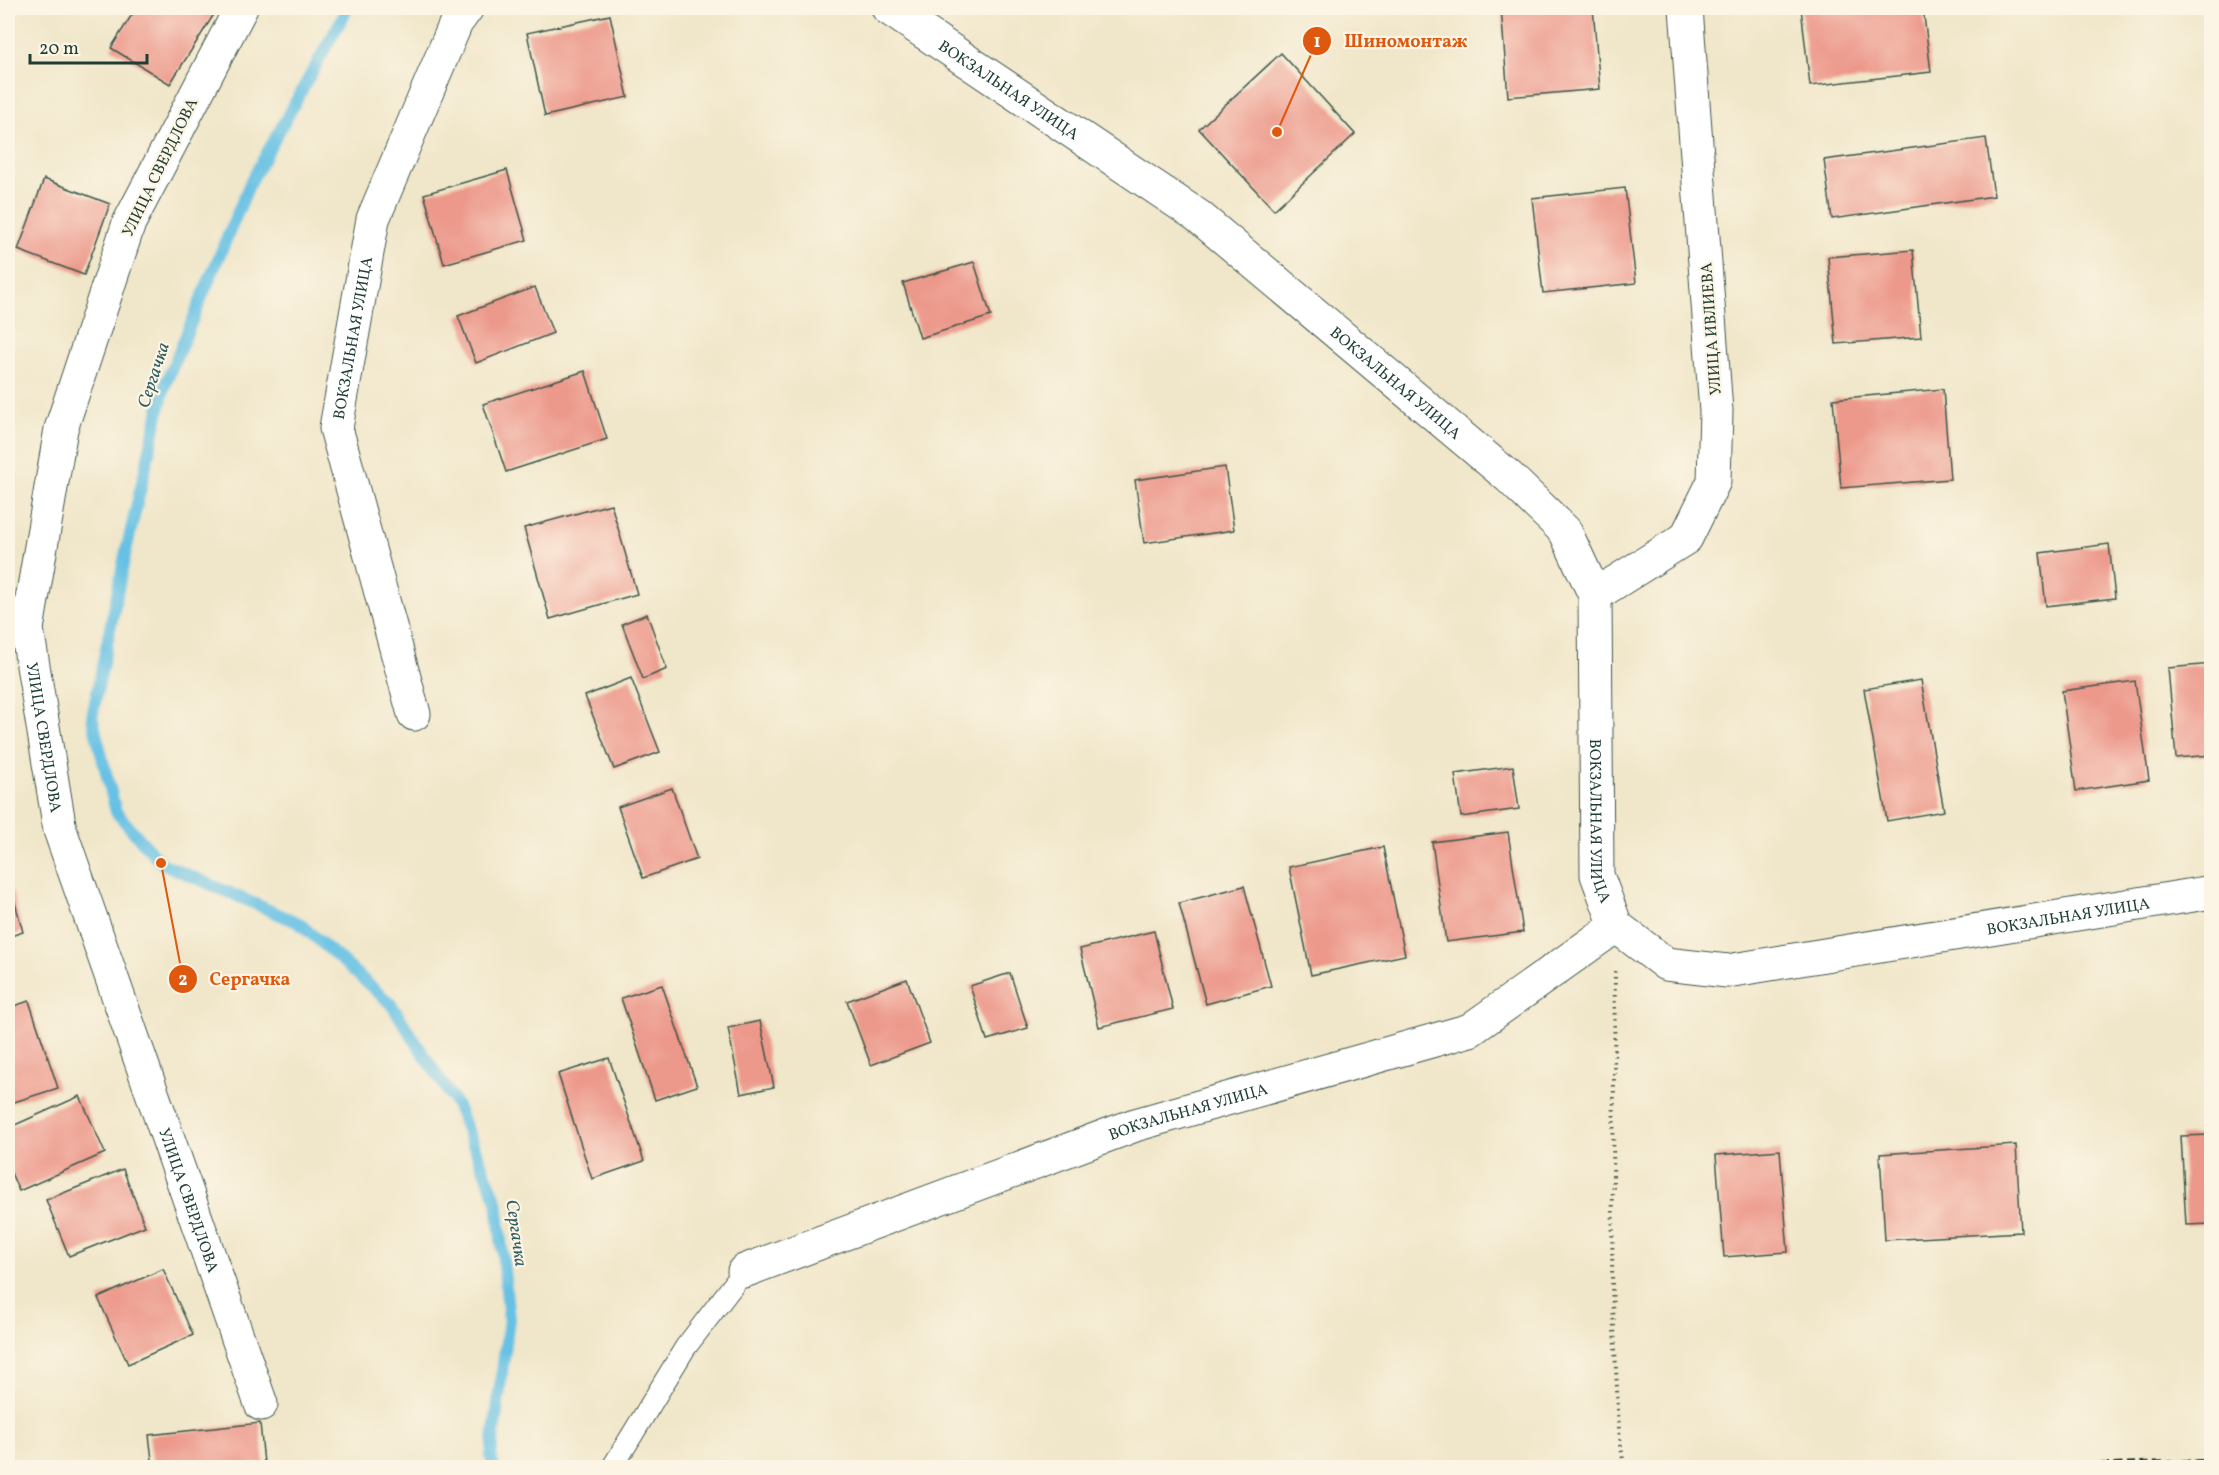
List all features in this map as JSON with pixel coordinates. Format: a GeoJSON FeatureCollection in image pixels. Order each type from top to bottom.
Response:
{"type":"FeatureCollection","features":[{"type":"Feature","properties":{"kind":"street","name":"УЛИЦА СВЕРДЛОВА"},"geometry":{"type":"LineString","coordinates":[[241,8],[129,223],[61,429],[27,629],[60,830],[261,1404]]}},
{"type":"Feature","properties":{"kind":"street","name":"ВОКЗАЛЬНАЯ УЛИЦА"},"geometry":{"type":"LineString","coordinates":[[414,714],[336,428],[373,219],[456,23],[467,8]]}},
{"type":"Feature","properties":{"kind":"street","name":"ВОКЗАЛЬНАЯ УЛИЦА"},"geometry":{"type":"LineString","coordinates":[[888,8],[1198,216],[1509,477],[1565,531],[1595,595],[1597,875],[1616,926],[1666,964],[1727,971],[2211,892]]}},
{"type":"Feature","properties":{"kind":"street","name":"УЛИЦА ИВЛИЕВА"},"geometry":{"type":"LineString","coordinates":[[1595,595],[1686,538],[1714,481],[1716,411],[1686,8]]}},
{"type":"Feature","properties":{"kind":"street","name":"ВОКЗАЛЬНАЯ УЛИЦА"},"geometry":{"type":"LineString","coordinates":[[744,1271],[1135,1125],[1470,1030],[1616,926]]}},
{"type":"Feature","properties":{"kind":"lane"},"geometry":{"type":"LineString","coordinates":[[612,1467],[686,1348],[744,1271]]}},
{"type":"Feature","properties":{"kind":"path"},"geometry":{"type":"LineString","coordinates":[[1616,926],[1612,1286],[1619,1430],[1624,1467]]}},
{"type":"Feature","properties":{"kind":"building"},"geometry":{"type":"Polygon","coordinates":[[[136,8],[218,8],[170,84],[111,48],[136,8]]]}},
{"type":"Feature","properties":{"kind":"building"},"geometry":{"type":"Polygon","coordinates":[[[1501,8],[1593,8],[1600,89],[1508,97],[1501,8]]]}},
{"type":"Feature","properties":{"kind":"building"},"geometry":{"type":"Polygon","coordinates":[[[1801,8],[1923,8],[1931,72],[1810,86],[1801,8]]]}},
{"type":"Feature","properties":{"kind":"building"},"geometry":{"type":"Polygon","coordinates":[[[610,15],[628,97],[545,116],[527,33],[610,15]]]}},
{"type":"Feature","properties":{"kind":"building"},"geometry":{"type":"Polygon","coordinates":[[[1281,53],[1355,134],[1274,210],[1199,129],[1281,53]]]}},
{"type":"Feature","properties":{"kind":"building"},"geometry":{"type":"Polygon","coordinates":[[[1986,138],[1994,196],[1832,219],[1824,160],[1986,138]]]}},
{"type":"Feature","properties":{"kind":"building"},"geometry":{"type":"Polygon","coordinates":[[[507,170],[527,240],[444,264],[424,194],[507,170]]]}},
{"type":"Feature","properties":{"kind":"building"},"geometry":{"type":"Polygon","coordinates":[[[44,179],[110,204],[84,275],[18,250],[44,179]]]}},
{"type":"Feature","properties":{"kind":"building"},"geometry":{"type":"Polygon","coordinates":[[[1625,188],[1636,283],[1543,293],[1532,198],[1625,188]]]}},
{"type":"Feature","properties":{"kind":"building"},"geometry":{"type":"Polygon","coordinates":[[[1913,250],[1921,337],[1836,344],[1828,257],[1913,250]]]}},
{"type":"Feature","properties":{"kind":"building"},"geometry":{"type":"Polygon","coordinates":[[[974,262],[991,316],[920,338],[903,283],[974,262]]]}},
{"type":"Feature","properties":{"kind":"building"},"geometry":{"type":"Polygon","coordinates":[[[535,287],[553,333],[476,363],[458,316],[535,287]]]}},
{"type":"Feature","properties":{"kind":"building"},"geometry":{"type":"Polygon","coordinates":[[[585,371],[607,439],[506,472],[483,404],[585,371]]]}},
{"type":"Feature","properties":{"kind":"building"},"geometry":{"type":"Polygon","coordinates":[[[1943,389],[1950,479],[1841,488],[1833,399],[1943,389]]]}},
{"type":"Feature","properties":{"kind":"building"},"geometry":{"type":"Polygon","coordinates":[[[1225,467],[1234,530],[1144,543],[1135,480],[1225,467]]]}},
{"type":"Feature","properties":{"kind":"building"},"geometry":{"type":"Polygon","coordinates":[[[611,504],[637,594],[550,619],[524,528],[611,504]]]}},
{"type":"Feature","properties":{"kind":"building"},"geometry":{"type":"Polygon","coordinates":[[[2109,544],[2115,598],[2046,606],[2040,553],[2109,544]]]}},
{"type":"Feature","properties":{"kind":"building"},"geometry":{"type":"Polygon","coordinates":[[[647,614],[667,669],[643,679],[622,624],[647,614]]]}},
{"type":"Feature","properties":{"kind":"building"},"geometry":{"type":"Polygon","coordinates":[[[2212,664],[2212,755],[2176,758],[2168,668],[2212,664]]]}},
{"type":"Feature","properties":{"kind":"building"},"geometry":{"type":"Polygon","coordinates":[[[631,678],[660,752],[614,769],[585,696],[631,678]]]}},
{"type":"Feature","properties":{"kind":"building"},"geometry":{"type":"Polygon","coordinates":[[[1921,680],[1944,811],[1887,821],[1864,689],[1921,680]]]}},
{"type":"Feature","properties":{"kind":"building"},"geometry":{"type":"Polygon","coordinates":[[[2135,681],[2149,780],[2076,791],[2062,691],[2135,681]]]}},
{"type":"Feature","properties":{"kind":"building"},"geometry":{"type":"Polygon","coordinates":[[[1513,766],[1519,809],[1461,817],[1455,774],[1513,766]]]}},
{"type":"Feature","properties":{"kind":"building"},"geometry":{"type":"Polygon","coordinates":[[[672,788],[697,859],[643,878],[618,807],[672,788]]]}},
{"type":"Feature","properties":{"kind":"building"},"geometry":{"type":"Polygon","coordinates":[[[1508,832],[1523,932],[1446,942],[1432,842],[1508,832]]]}},
{"type":"Feature","properties":{"kind":"building"},"geometry":{"type":"Polygon","coordinates":[[[1383,847],[1405,955],[1311,975],[1289,867],[1383,847]]]}},
{"type":"Feature","properties":{"kind":"building"},"geometry":{"type":"Polygon","coordinates":[[[8,877],[23,932],[8,937],[8,877]]]}},
{"type":"Feature","properties":{"kind":"building"},"geometry":{"type":"Polygon","coordinates":[[[1244,886],[1271,986],[1206,1004],[1179,903],[1244,886]]]}},
{"type":"Feature","properties":{"kind":"building"},"geometry":{"type":"Polygon","coordinates":[[[1154,931],[1173,1009],[1099,1027],[1080,949],[1154,931]]]}},
{"type":"Feature","properties":{"kind":"building"},"geometry":{"type":"Polygon","coordinates":[[[1010,973],[1028,1028],[987,1040],[970,986],[1010,973]]]}},
{"type":"Feature","properties":{"kind":"building"},"geometry":{"type":"Polygon","coordinates":[[[907,979],[930,1043],[871,1065],[847,1001],[907,979]]]}},
{"type":"Feature","properties":{"kind":"building"},"geometry":{"type":"Polygon","coordinates":[[[662,985],[697,1086],[655,1100],[621,998],[662,985]]]}},
{"type":"Feature","properties":{"kind":"building"},"geometry":{"type":"Polygon","coordinates":[[[29,1001],[58,1088],[8,1104],[8,1008],[29,1001]]]}},
{"type":"Feature","properties":{"kind":"building"},"geometry":{"type":"Polygon","coordinates":[[[760,1021],[774,1087],[741,1094],[728,1028],[760,1021]]]}},
{"type":"Feature","properties":{"kind":"building"},"geometry":{"type":"Polygon","coordinates":[[[609,1058],[644,1161],[592,1179],[558,1074],[609,1058]]]}},
{"type":"Feature","properties":{"kind":"building"},"geometry":{"type":"Polygon","coordinates":[[[80,1096],[105,1153],[19,1191],[8,1166],[8,1128],[80,1096]]]}},
{"type":"Feature","properties":{"kind":"building"},"geometry":{"type":"Polygon","coordinates":[[[2212,1135],[2212,1224],[2186,1225],[2181,1136],[2212,1135]]]}},
{"type":"Feature","properties":{"kind":"building"},"geometry":{"type":"Polygon","coordinates":[[[2016,1145],[2021,1232],[1885,1240],[1880,1154],[2016,1145]]]}},
{"type":"Feature","properties":{"kind":"building"},"geometry":{"type":"Polygon","coordinates":[[[1780,1150],[1788,1252],[1724,1257],[1716,1155],[1780,1150]]]}},
{"type":"Feature","properties":{"kind":"building"},"geometry":{"type":"Polygon","coordinates":[[[123,1169],[145,1226],[69,1256],[46,1200],[123,1169]]]}},
{"type":"Feature","properties":{"kind":"building"},"geometry":{"type":"Polygon","coordinates":[[[163,1269],[193,1335],[128,1364],[98,1298],[163,1269]]]}},
{"type":"Feature","properties":{"kind":"building"},"geometry":{"type":"Polygon","coordinates":[[[260,1423],[264,1463],[219,1468],[153,1468],[149,1435],[260,1423]]]}},
{"type":"Feature","properties":{"kind":"waterway","name":"Сергачка"},"geometry":{"type":"LineString","coordinates":[[348,8],[250,183],[165,385],[125,555],[92,717],[116,812],[161,863],[299,923],[391,1004],[456,1104],[497,1201],[509,1319],[491,1456],[494,1468]]}},
{"type":"Feature","properties":{"kind":"railway"},"geometry":{"type":"LineString","coordinates":[[1992,1468],[2212,1461]]}},
{"type":"Feature","properties":{"kind":"place","name":"Шиномонтаж"},"geometry":{"type":"Point","coordinates":[1277,132]}},
{"type":"Feature","properties":{"kind":"place","name":"Сергачка"},"geometry":{"type":"Point","coordinates":[161,863]}}]}
